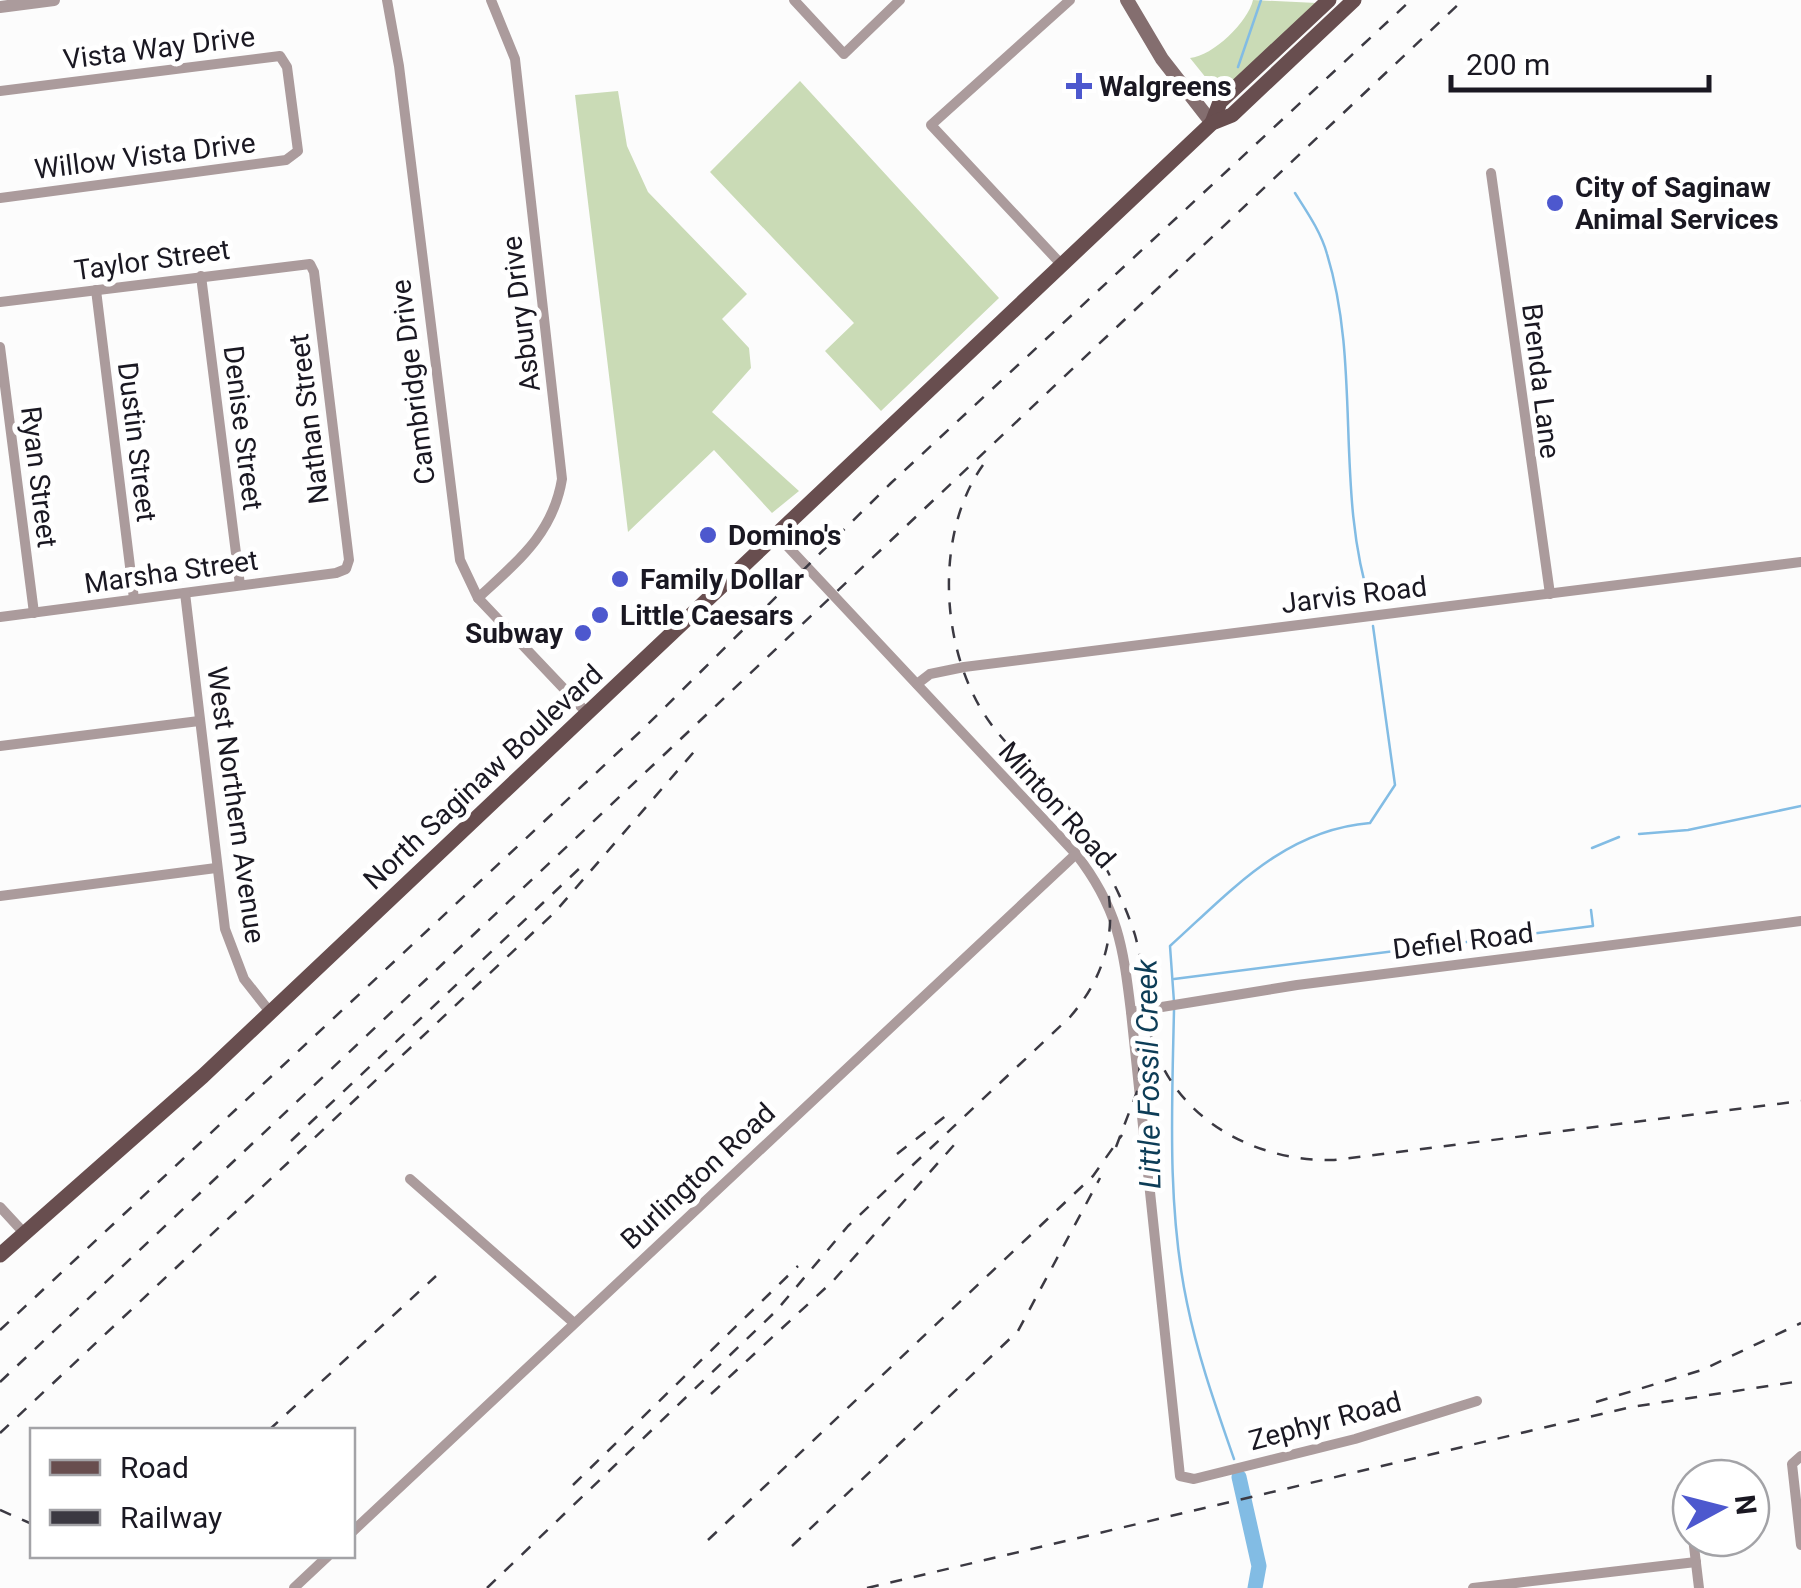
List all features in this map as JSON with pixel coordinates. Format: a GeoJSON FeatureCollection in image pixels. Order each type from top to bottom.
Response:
{"type":"FeatureCollection","features":[{"type":"Feature","properties":{"kind":"main road"},"geometry":{"type":"LineString","coordinates":[[1128,0],[1162,59],[1212,123]]}},
{"type":"Feature","properties":{"kind":"main road","name":"North Saginaw Boulevard"},"geometry":{"type":"LineString","coordinates":[[1212,123],[1220,102],[1329,0]]}},
{"type":"Feature","properties":{"kind":"main road","name":"North Saginaw Boulevard"},"geometry":{"type":"LineString","coordinates":[[0,1255],[270,1012],[1212,123],[1232,116],[1354,0]]}},
{"type":"Feature","properties":{"kind":"street"},"geometry":{"type":"LineString","coordinates":[[0,7],[54,0]]}},
{"type":"Feature","properties":{"kind":"street","name":"Cambridge Drive"},"geometry":{"type":"LineString","coordinates":[[387,0],[399,66],[455,536],[478,598],[587,713]]}},
{"type":"Feature","properties":{"kind":"street","name":"Asbury Drive"},"geometry":{"type":"LineString","coordinates":[[478,598],[535,545],[554,512],[562,478],[515,58],[492,0]]}},
{"type":"Feature","properties":{"kind":"street"},"geometry":{"type":"LineString","coordinates":[[794,0],[844,54],[900,0]]}},
{"type":"Feature","properties":{"kind":"street"},"geometry":{"type":"LineString","coordinates":[[1061,264],[930,126],[1070,0]]}},
{"type":"Feature","properties":{"kind":"street","name":"Vista Way Drive"},"geometry":{"type":"LineString","coordinates":[[0,91],[280,56],[288,67],[296,156]]}},
{"type":"Feature","properties":{"kind":"street","name":"Willow Vista Drive"},"geometry":{"type":"LineString","coordinates":[[0,198],[296,156]]}},
{"type":"Feature","properties":{"kind":"street","name":"Brenda Lane"},"geometry":{"type":"LineString","coordinates":[[1491,172],[1540,550],[1550,594]]}},
{"type":"Feature","properties":{"kind":"street","name":"Taylor Street"},"geometry":{"type":"LineString","coordinates":[[0,302],[310,264]]}},
{"type":"Feature","properties":{"kind":"street","name":"Nathan Street"},"geometry":{"type":"LineString","coordinates":[[310,264],[349,560],[346,569]]}},
{"type":"Feature","properties":{"kind":"street","name":"Denise Street"},"geometry":{"type":"LineString","coordinates":[[201,276],[240,585]]}},
{"type":"Feature","properties":{"kind":"street","name":"Dustin Street"},"geometry":{"type":"LineString","coordinates":[[96,290],[134,599]]}},
{"type":"Feature","properties":{"kind":"street","name":"Ryan Street"},"geometry":{"type":"LineString","coordinates":[[0,347],[34,613]]}},
{"type":"Feature","properties":{"kind":"street","name":"Minton Road"},"geometry":{"type":"LineString","coordinates":[[776,534],[1076,854],[1096,880],[1118,924],[1132,1012],[1176,1465],[1183,1478]]}},
{"type":"Feature","properties":{"kind":"street","name":"Jarvis Road"},"geometry":{"type":"LineString","coordinates":[[916,684],[930,674],[964,667],[1801,562]]}},
{"type":"Feature","properties":{"kind":"street","name":"Marsha Street"},"geometry":{"type":"LineString","coordinates":[[0,617],[346,569]]}},
{"type":"Feature","properties":{"kind":"street","name":"West Northern Avenue"},"geometry":{"type":"LineString","coordinates":[[185,593],[216,868],[232,952],[244,979],[270,1012]]}},
{"type":"Feature","properties":{"kind":"street"},"geometry":{"type":"LineString","coordinates":[[0,746],[199,721]]}},
{"type":"Feature","properties":{"kind":"street","name":"Burlington Road"},"geometry":{"type":"LineString","coordinates":[[355,1529],[1076,854]]}},
{"type":"Feature","properties":{"kind":"street"},"geometry":{"type":"LineString","coordinates":[[0,896],[216,868]]}},
{"type":"Feature","properties":{"kind":"street","name":"Defiel Road"},"geometry":{"type":"LineString","coordinates":[[1132,1012],[1297,985],[1801,920]]}},
{"type":"Feature","properties":{"kind":"street"},"geometry":{"type":"LineString","coordinates":[[410,1178],[574,1323]]}},
{"type":"Feature","properties":{"kind":"street"},"geometry":{"type":"LineString","coordinates":[[0,1206],[25,1234]]}},
{"type":"Feature","properties":{"kind":"street","name":"Zephyr Road"},"geometry":{"type":"LineString","coordinates":[[1183,1478],[1355,1439],[1477,1401]]}},
{"type":"Feature","properties":{"kind":"street"},"geometry":{"type":"LineString","coordinates":[[1800,1456],[1792,1464],[1801,1545]]}},
{"type":"Feature","properties":{"kind":"street"},"geometry":{"type":"LineString","coordinates":[[294,1588],[326,1558]]}},
{"type":"Feature","properties":{"kind":"street"},"geometry":{"type":"LineString","coordinates":[[1696,1558],[1699,1588]]}},
{"type":"Feature","properties":{"kind":"street"},"geometry":{"type":"LineString","coordinates":[[1473,1588],[1696,1562]]}},
{"type":"Feature","properties":{"kind":"green space"},"geometry":{"type":"Polygon","coordinates":[[[1253,0],[1317,3],[1219,94],[1190,58],[1209,51],[1228,36],[1253,0]]]}},
{"type":"Feature","properties":{"kind":"green space"},"geometry":{"type":"Polygon","coordinates":[[[800,81],[999,298],[881,411],[825,351],[854,323],[710,172],[800,81]]]}},
{"type":"Feature","properties":{"kind":"green space"},"geometry":{"type":"Polygon","coordinates":[[[618,91],[627,146],[648,192],[747,294],[722,319],[749,348],[751,368],[712,412],[799,491],[772,513],[714,450],[628,532],[575,95],[618,91]]]}},
{"type":"Feature","properties":{"kind":"waterway","name":"Little Fossil Creek"},"geometry":{"type":"LineString","coordinates":[[1238,67],[1261,0]]}},
{"type":"Feature","properties":{"kind":"waterway","name":"Little Fossil Creek"},"geometry":{"type":"LineString","coordinates":[[1295,193],[1321,238],[1337,297],[1347,385],[1353,518],[1371,605]]}},
{"type":"Feature","properties":{"kind":"waterway","name":"Little Fossil Creek"},"geometry":{"type":"LineString","coordinates":[[1174,1002],[1170,946],[1237,885],[1285,850],[1339,828],[1370,823],[1395,785],[1373,626]]}},
{"type":"Feature","properties":{"kind":"waterway"},"geometry":{"type":"LineString","coordinates":[[1639,834],[1688,830],[1801,806]]}},
{"type":"Feature","properties":{"kind":"waterway"},"geometry":{"type":"LineString","coordinates":[[1592,848],[1619,837]]}},
{"type":"Feature","properties":{"kind":"waterway"},"geometry":{"type":"LineString","coordinates":[[1174,979],[1593,926],[1591,910]]}},
{"type":"Feature","properties":{"kind":"waterway"},"geometry":{"type":"LineString","coordinates":[[1174,1010],[1172,1157],[1176,1231],[1196,1343],[1234,1459]]}},
{"type":"Feature","properties":{"kind":"waterway","name":"Little Fossil Creek"},"geometry":{"type":"LineString","coordinates":[[1239,1477],[1259,1566],[1255,1588]]}},
{"type":"Feature","properties":{"kind":"railway"},"geometry":{"type":"LineString","coordinates":[[0,1330],[643,729],[891,483],[1411,0]]}},
{"type":"Feature","properties":{"kind":"railway"},"geometry":{"type":"LineString","coordinates":[[0,1382],[1463,0]]}},
{"type":"Feature","properties":{"kind":"railway"},"geometry":{"type":"LineString","coordinates":[[983,465],[967,493],[950,560],[949,595],[961,664],[991,724],[1072,812],[1094,845],[1135,935],[1147,1020],[1160,1062],[1195,1110],[1245,1143],[1303,1159],[1334,1160],[1801,1101]]}},
{"type":"Feature","properties":{"kind":"railway"},"geometry":{"type":"LineString","coordinates":[[0,1433],[555,912],[699,746]]}},
{"type":"Feature","properties":{"kind":"railway"},"geometry":{"type":"LineString","coordinates":[[291,1141],[582,866]]}},
{"type":"Feature","properties":{"kind":"railway"},"geometry":{"type":"LineString","coordinates":[[487,1588],[776,1311],[848,1226],[1070,1017],[1091,987],[1105,956],[1110,921],[1107,885]]}},
{"type":"Feature","properties":{"kind":"railway"},"geometry":{"type":"LineString","coordinates":[[1116,1147],[1138,1089],[1142,1032]]}},
{"type":"Feature","properties":{"kind":"railway"},"geometry":{"type":"LineString","coordinates":[[897,1154],[952,1111]]}},
{"type":"Feature","properties":{"kind":"railway"},"geometry":{"type":"LineString","coordinates":[[708,1540],[1093,1176],[1122,1135]]}},
{"type":"Feature","properties":{"kind":"railway"},"geometry":{"type":"LineString","coordinates":[[711,1394],[833,1281],[954,1145]]}},
{"type":"Feature","properties":{"kind":"railway"},"geometry":{"type":"LineString","coordinates":[[792,1546],[1018,1331],[1100,1178]]}},
{"type":"Feature","properties":{"kind":"railway"},"geometry":{"type":"LineString","coordinates":[[573,1485],[798,1266]]}},
{"type":"Feature","properties":{"kind":"railway"},"geometry":{"type":"LineString","coordinates":[[271,1428],[436,1276]]}},
{"type":"Feature","properties":{"kind":"railway"},"geometry":{"type":"LineString","coordinates":[[1596,1402],[1702,1370],[1801,1323]]}},
{"type":"Feature","properties":{"kind":"railway"},"geometry":{"type":"LineString","coordinates":[[867,1588],[1631,1407],[1801,1381]]}},
{"type":"Feature","properties":{"kind":"railway"},"geometry":{"type":"LineString","coordinates":[[0,1510],[30,1523]]}},
{"type":"Feature","properties":{"kind":"place","name":"Walgreens"},"geometry":{"type":"Point","coordinates":[1079,86]}},
{"type":"Feature","properties":{"kind":"place","name":"City of Saginaw Animal Services"},"geometry":{"type":"Point","coordinates":[1555,203]}},
{"type":"Feature","properties":{"kind":"place","name":"Domino's"},"geometry":{"type":"Point","coordinates":[708,535]}},
{"type":"Feature","properties":{"kind":"place","name":"Family Dollar"},"geometry":{"type":"Point","coordinates":[620,579]}},
{"type":"Feature","properties":{"kind":"place","name":"Little Caesars"},"geometry":{"type":"Point","coordinates":[600,615]}},
{"type":"Feature","properties":{"kind":"place","name":"Subway"},"geometry":{"type":"Point","coordinates":[583,633]}}]}
